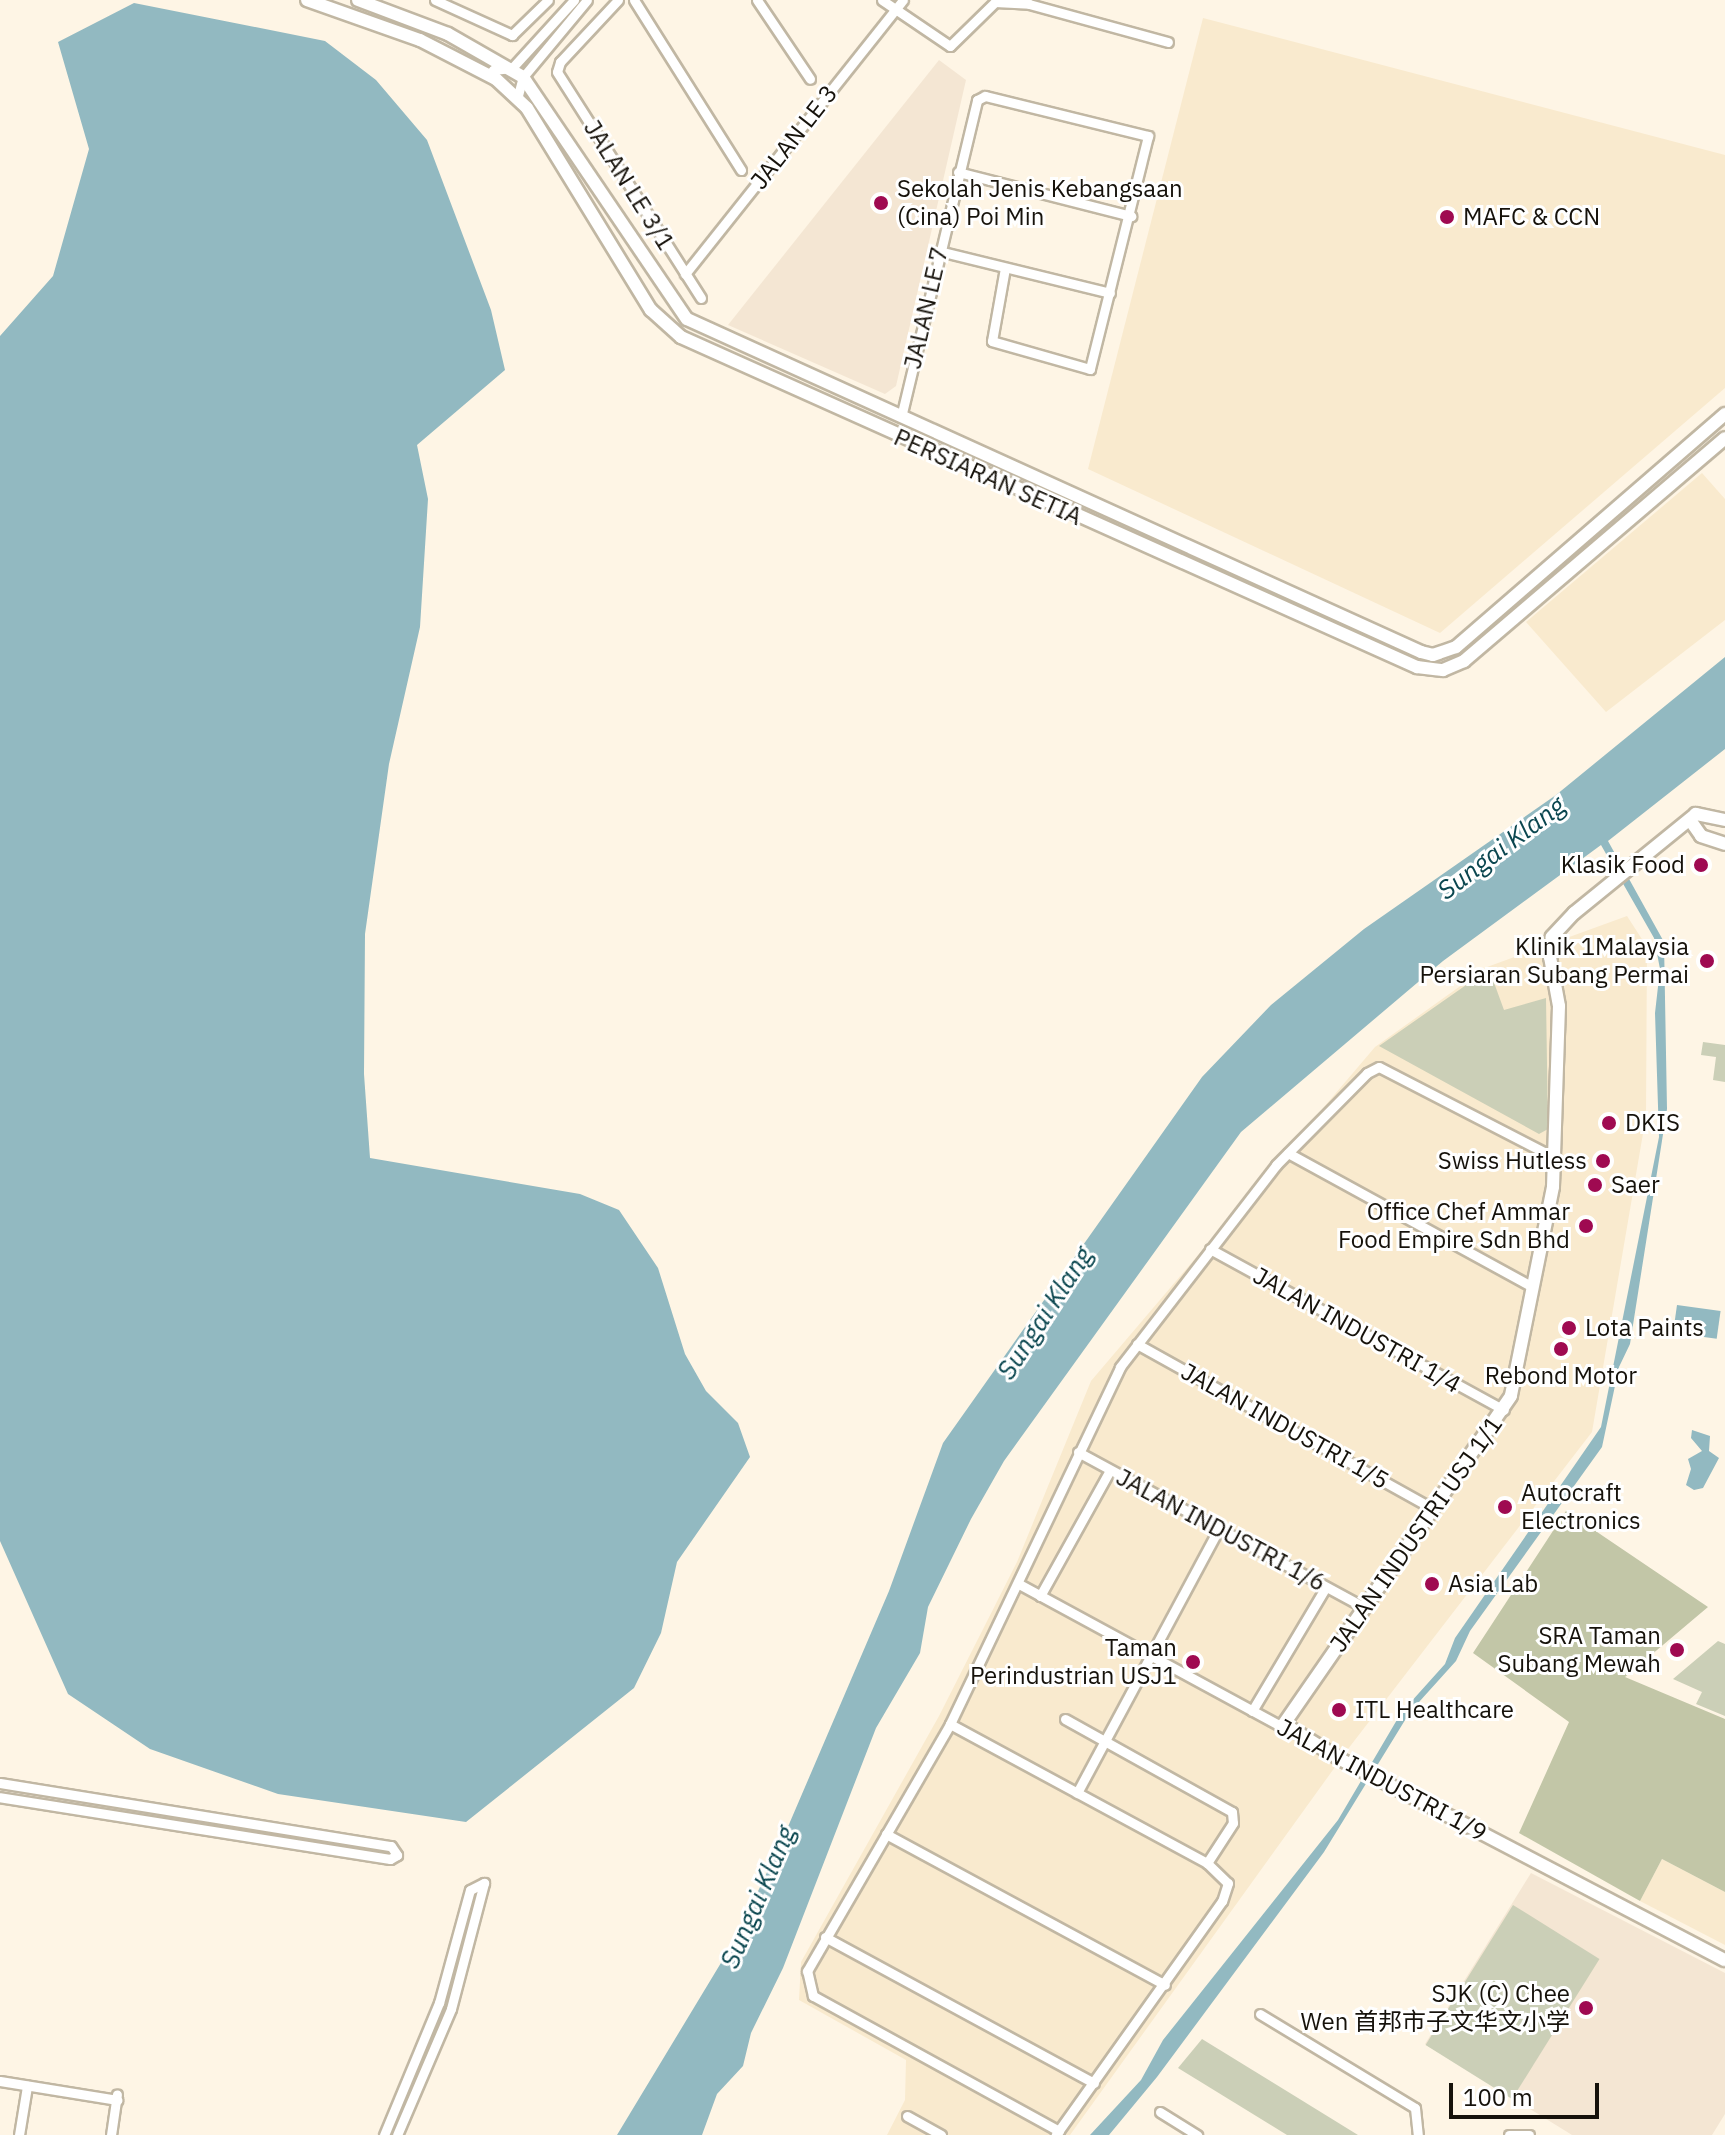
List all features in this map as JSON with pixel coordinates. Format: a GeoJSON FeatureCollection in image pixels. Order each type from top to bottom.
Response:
{"type":"FeatureCollection","features":[{"type":"Feature","properties":{"kind":"street","name":"PERSIARAN SETIA"},"geometry":{"type":"LineString","coordinates":[[307,0],[420,40],[490,75],[517,99],[564,165],[651,310],[669,329],[894,435],[1417,667],[1437,670]]}},
{"type":"Feature","properties":{"kind":"street","name":"PERSIARAN SETIA"},"geometry":{"type":"LineString","coordinates":[[358,0],[448,34],[523,77],[687,319],[902,413],[1421,652],[1438,654]]}},
{"type":"Feature","properties":{"kind":"street"},"geometry":{"type":"LineString","coordinates":[[435,0],[512,35],[548,0]]}},
{"type":"Feature","properties":{"kind":"street"},"geometry":{"type":"LineString","coordinates":[[490,75],[493,70],[512,68],[574,0]]}},
{"type":"Feature","properties":{"kind":"street"},"geometry":{"type":"LineString","coordinates":[[517,99],[523,77],[587,0]]}},
{"type":"Feature","properties":{"kind":"street","name":"JALAN LE 3/1"},"geometry":{"type":"LineString","coordinates":[[618,0],[560,62],[557,72],[701,298]]}},
{"type":"Feature","properties":{"kind":"street"},"geometry":{"type":"LineString","coordinates":[[634,0],[741,170]]}},
{"type":"Feature","properties":{"kind":"street"},"geometry":{"type":"LineString","coordinates":[[757,0],[810,79]]}},
{"type":"Feature","properties":{"kind":"street"},"geometry":{"type":"LineString","coordinates":[[882,0],[950,46],[995,2],[1029,4],[1168,42]]}},
{"type":"Feature","properties":{"kind":"street","name":"JALAN LE 3"},"geometry":{"type":"LineString","coordinates":[[685,274],[903,0]]}},
{"type":"Feature","properties":{"kind":"street","name":"JALAN LE 7"},"geometry":{"type":"LineString","coordinates":[[902,413],[972,109],[985,96],[1148,136],[1131,216]]}},
{"type":"Feature","properties":{"kind":"street"},"geometry":{"type":"LineString","coordinates":[[958,172],[1131,216],[1088,370],[992,341],[1005,268]]}},
{"type":"Feature","properties":{"kind":"street"},"geometry":{"type":"LineString","coordinates":[[939,251],[1110,293]]}},
{"type":"Feature","properties":{"kind":"street"},"geometry":{"type":"LineString","coordinates":[[894,435],[902,413]]}},
{"type":"Feature","properties":{"kind":"street"},"geometry":{"type":"LineString","coordinates":[[1725,414],[1456,647],[1438,654],[1437,670],[1454,667],[1487,642],[1725,438]]}},
{"type":"Feature","properties":{"kind":"street"},"geometry":{"type":"LineString","coordinates":[[1725,820],[1706,813],[1690,820],[1701,836],[1725,844]]}},
{"type":"Feature","properties":{"kind":"street","name":"JALAN INDUSTRI USJ 1/1"},"geometry":{"type":"LineString","coordinates":[[1286,1729],[1284,1719],[1504,1410],[1533,1287],[1555,1158],[1559,1006],[1550,947],[1557,930],[1690,820]]}},
{"type":"Feature","properties":{"kind":"street"},"geometry":{"type":"LineString","coordinates":[[950,1724],[1207,1863],[1225,1877],[1227,1895],[1057,2133],[813,1996],[807,1971],[950,1724],[1019,1584],[1078,1452],[1137,1344],[1288,1153],[1367,1073],[1391,1070],[1555,1158]]}},
{"type":"Feature","properties":{"kind":"street"},"geometry":{"type":"LineString","coordinates":[[1288,1153],[1533,1287]]}},
{"type":"Feature","properties":{"kind":"street","name":"JALAN INDUSTRI 1/4"},"geometry":{"type":"LineString","coordinates":[[1210,1249],[1504,1410]]}},
{"type":"Feature","properties":{"kind":"street","name":"JALAN INDUSTRI 1/5"},"geometry":{"type":"LineString","coordinates":[[1137,1344],[1434,1509]]}},
{"type":"Feature","properties":{"kind":"street","name":"JALAN INDUSTRI 1/6"},"geometry":{"type":"LineString","coordinates":[[1078,1452],[1364,1607]]}},
{"type":"Feature","properties":{"kind":"street"},"geometry":{"type":"LineString","coordinates":[[1040,1596],[1110,1470]]}},
{"type":"Feature","properties":{"kind":"street"},"geometry":{"type":"LineString","coordinates":[[1077,1793],[1219,1528]]}},
{"type":"Feature","properties":{"kind":"street","name":"JALAN INDUSTRI 1/9"},"geometry":{"type":"LineString","coordinates":[[1019,1584],[1362,1770],[1725,1960]]}},
{"type":"Feature","properties":{"kind":"street"},"geometry":{"type":"LineString","coordinates":[[1252,1711],[1326,1587]]}},
{"type":"Feature","properties":{"kind":"street"},"geometry":{"type":"LineString","coordinates":[[1065,1719],[1232,1812],[1233,1823],[1207,1863]]}},
{"type":"Feature","properties":{"kind":"street"},"geometry":{"type":"LineString","coordinates":[[0,1783],[391,1846],[397,1855],[390,1859],[0,1797]]}},
{"type":"Feature","properties":{"kind":"street"},"geometry":{"type":"LineString","coordinates":[[886,1834],[1165,1985]]}},
{"type":"Feature","properties":{"kind":"street"},"geometry":{"type":"LineString","coordinates":[[384,2135],[439,2003],[470,1890],[484,1883],[451,2009],[397,2135]]}},
{"type":"Feature","properties":{"kind":"street"},"geometry":{"type":"LineString","coordinates":[[825,1937],[1094,2083]]}},
{"type":"Feature","properties":{"kind":"street"},"geometry":{"type":"LineString","coordinates":[[1260,2014],[1415,2108],[1418,2135]]}},
{"type":"Feature","properties":{"kind":"street"},"geometry":{"type":"LineString","coordinates":[[0,2081],[117,2097],[111,2135]]}},
{"type":"Feature","properties":{"kind":"street"},"geometry":{"type":"LineString","coordinates":[[19,2135],[27,2086]]}},
{"type":"Feature","properties":{"kind":"street"},"geometry":{"type":"LineString","coordinates":[[1160,2112],[1197,2135]]}},
{"type":"Feature","properties":{"kind":"street"},"geometry":{"type":"LineString","coordinates":[[907,2116],[941,2135]]}},
{"type":"Feature","properties":{"kind":"street"},"geometry":{"type":"LineString","coordinates":[[1509,2135],[1529,2135]]}},
{"type":"Feature","properties":{"kind":"shaded area"},"geometry":{"type":"Polygon","coordinates":[[[1203,18],[1725,155],[1725,388],[1440,633],[1088,469],[1203,18]]]}},
{"type":"Feature","properties":{"kind":"shaded area","name":"Sekolah Jenis Kebangsaan (Cina) Poi Min"},"geometry":{"type":"Polygon","coordinates":[[[939,60],[966,80],[896,386],[885,394],[728,325],[939,60]]]}},
{"type":"Feature","properties":{"kind":"shaded area"},"geometry":{"type":"Polygon","coordinates":[[[1702,473],[1725,499],[1725,620],[1606,712],[1526,622],[1702,473]]]}},
{"type":"Feature","properties":{"kind":"shaded area"},"geometry":{"type":"Polygon","coordinates":[[[1627,916],[1647,947],[1646,1116],[1592,1432],[1348,1749],[1070,2135],[887,2135],[905,2100],[906,2060],[799,2000],[801,1962],[939,1716],[1017,1562],[1091,1381],[1375,1047],[1487,967],[1627,916]]]}},
{"type":"Feature","properties":{"kind":"shaded area"},"geometry":{"type":"Polygon","coordinates":[[[1662,1859],[1725,1892],[1725,1945],[1640,1901],[1662,1859]]]}},
{"type":"Feature","properties":{"kind":"shaded area","name":"SJK (C) Chee Wen 首邦市子文华文小学"},"geometry":{"type":"Polygon","coordinates":[[[1531,1873],[1725,1973],[1725,2114],[1712,2135],[1572,2135],[1425,2044],[1531,1873]]]}},
{"type":"Feature","properties":{"kind":"green space"},"geometry":{"type":"Polygon","coordinates":[[[1489,969],[1504,1010],[1546,998],[1548,1129],[1539,1134],[1379,1046],[1489,969]]]}},
{"type":"Feature","properties":{"kind":"green space"},"geometry":{"type":"Polygon","coordinates":[[[1703,1042],[1725,1045],[1725,1082],[1713,1080],[1716,1057],[1701,1055],[1703,1042]]]}},
{"type":"Feature","properties":{"kind":"green space"},"geometry":{"type":"Polygon","coordinates":[[[1566,1511],[1708,1607],[1625,1677],[1725,1719],[1725,1892],[1662,1859],[1640,1901],[1519,1833],[1569,1722],[1473,1653],[1566,1511]]]}},
{"type":"Feature","properties":{"kind":"green space"},"geometry":{"type":"Polygon","coordinates":[[[1718,1641],[1725,1644],[1725,1716],[1696,1704],[1702,1692],[1673,1679],[1718,1641]]]}},
{"type":"Feature","properties":{"kind":"green space"},"geometry":{"type":"Polygon","coordinates":[[[1513,1905],[1600,1959],[1512,2099],[1426,2045],[1513,1905]]]}},
{"type":"Feature","properties":{"kind":"green space"},"geometry":{"type":"Polygon","coordinates":[[[1202,2039],[1358,2135],[1287,2135],[1178,2068],[1202,2039]]]}},
{"type":"Feature","properties":{"kind":"water"},"geometry":{"type":"Polygon","coordinates":[[[134,3],[325,41],[376,80],[427,140],[491,310],[505,370],[417,445],[428,499],[420,627],[389,764],[365,934],[364,1074],[370,1158],[580,1194],[619,1210],[658,1268],[685,1354],[706,1391],[738,1423],[750,1457],[677,1562],[661,1633],[634,1688],[466,1822],[278,1794],[150,1749],[68,1694],[0,1541],[0,336],[53,276],[89,149],[58,42],[134,3]]]}},
{"type":"Feature","properties":{"kind":"water","name":"Sungai Klang"},"geometry":{"type":"Polygon","coordinates":[[[1725,657],[1725,749],[1608,841],[1664,942],[1667,1109],[1630,1344],[1619,1367],[1602,1447],[1470,1631],[1456,1661],[1410,1712],[1324,1852],[1157,2077],[1109,2135],[1090,2135],[1141,2080],[1163,2040],[1338,1820],[1401,1713],[1445,1664],[1455,1638],[1601,1427],[1659,1137],[1655,1013],[1660,969],[1654,938],[1601,845],[1443,961],[1241,1132],[1004,1461],[971,1519],[928,1607],[920,1653],[876,1728],[783,1968],[751,2033],[743,2066],[717,2094],[702,2135],[617,2135],[736,1938],[784,1836],[889,1591],[943,1443],[1202,1077],[1271,1005],[1364,929],[1556,795],[1725,657]]]}},
{"type":"Feature","properties":{"kind":"water"},"geometry":{"type":"Polygon","coordinates":[[[1677,1305],[1721,1311],[1717,1339],[1673,1333],[1677,1305]]]}},
{"type":"Feature","properties":{"kind":"water"},"geometry":{"type":"Polygon","coordinates":[[[1692,1430],[1710,1436],[1709,1451],[1719,1458],[1703,1488],[1694,1490],[1686,1485],[1691,1469],[1688,1459],[1702,1451],[1691,1438],[1692,1430]]]}},
{"type":"Feature","properties":{"kind":"place","name":"Sekolah Jenis Kebangsaan (Cina) Poi Min"},"geometry":{"type":"Point","coordinates":[881,203]}},
{"type":"Feature","properties":{"kind":"place","name":"MAFC & CCN"},"geometry":{"type":"Point","coordinates":[1447,217]}},
{"type":"Feature","properties":{"kind":"place","name":"Klasik Food"},"geometry":{"type":"Point","coordinates":[1701,865]}},
{"type":"Feature","properties":{"kind":"place","name":"Klinik 1Malaysia Persiaran Subang Permai"},"geometry":{"type":"Point","coordinates":[1707,961]}},
{"type":"Feature","properties":{"kind":"place","name":"DKIS"},"geometry":{"type":"Point","coordinates":[1609,1123]}},
{"type":"Feature","properties":{"kind":"place","name":"Swiss Hutless"},"geometry":{"type":"Point","coordinates":[1603,1161]}},
{"type":"Feature","properties":{"kind":"place","name":"Saer"},"geometry":{"type":"Point","coordinates":[1595,1185]}},
{"type":"Feature","properties":{"kind":"place","name":"Office Chef Ammar Food Empire Sdn Bhd"},"geometry":{"type":"Point","coordinates":[1586,1226]}},
{"type":"Feature","properties":{"kind":"place","name":"Lota Paints"},"geometry":{"type":"Point","coordinates":[1569,1328]}},
{"type":"Feature","properties":{"kind":"place","name":"Rebond Motor"},"geometry":{"type":"Point","coordinates":[1561,1349]}},
{"type":"Feature","properties":{"kind":"place","name":"Autocraft Electronics"},"geometry":{"type":"Point","coordinates":[1505,1507]}},
{"type":"Feature","properties":{"kind":"place","name":"Asia Lab"},"geometry":{"type":"Point","coordinates":[1432,1584]}},
{"type":"Feature","properties":{"kind":"place","name":"SRA Taman Subang Mewah"},"geometry":{"type":"Point","coordinates":[1677,1650]}},
{"type":"Feature","properties":{"kind":"place","name":"Taman Perindustrian USJ1"},"geometry":{"type":"Point","coordinates":[1193,1662]}},
{"type":"Feature","properties":{"kind":"place","name":"ITL Healthcare"},"geometry":{"type":"Point","coordinates":[1339,1710]}},
{"type":"Feature","properties":{"kind":"place","name":"SJK (C) Chee Wen 首邦市子文华文小学"},"geometry":{"type":"Point","coordinates":[1586,2008]}}]}
